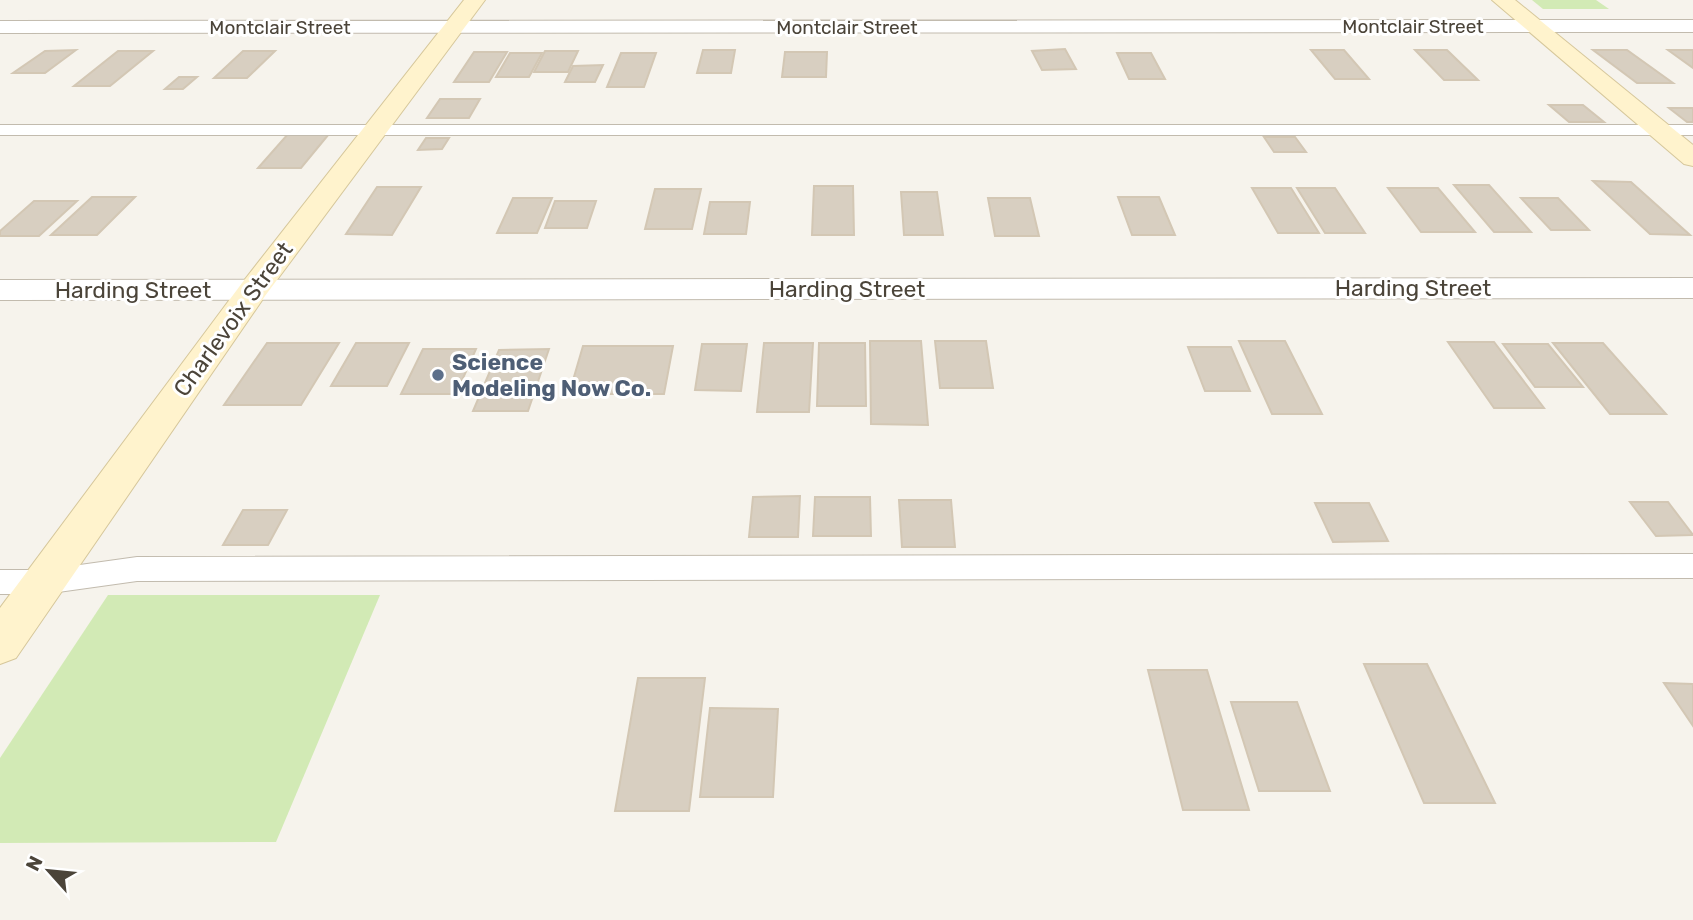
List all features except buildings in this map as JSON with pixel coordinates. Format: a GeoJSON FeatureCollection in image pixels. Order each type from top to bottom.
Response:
{"type":"FeatureCollection","features":[{"type":"Feature","properties":{"kind":"street","name":"Charlevoix Street"},"geometry":{"type":"LineString","coordinates":[[0,644],[253,290],[475,0]]}},
{"type":"Feature","properties":{"kind":"street"},"geometry":{"type":"LineString","coordinates":[[1502,0],[1693,158]]}},
{"type":"Feature","properties":{"kind":"street","name":"Montclair Street"},"geometry":{"type":"LineString","coordinates":[[0,27],[1693,26]]}},
{"type":"Feature","properties":{"kind":"street","name":"Harding Street"},"geometry":{"type":"LineString","coordinates":[[0,290],[1693,288]]}},
{"type":"Feature","properties":{"kind":"lane"},"geometry":{"type":"LineString","coordinates":[[0,130],[1693,130]]}},
{"type":"Feature","properties":{"kind":"lane"},"geometry":{"type":"LineString","coordinates":[[0,582],[44,582],[137,569],[1693,566]]}},
{"type":"Feature","properties":{"kind":"green space"},"geometry":{"type":"Polygon","coordinates":[[[1532,0],[1596,0],[1609,9],[1543,9],[1532,0]]]}},
{"type":"Feature","properties":{"kind":"green space"},"geometry":{"type":"Polygon","coordinates":[[[108,595],[380,595],[276,842],[0,843],[0,758],[108,595]]]}},
{"type":"Feature","properties":{"kind":"place","name":"Science Modeling Now Co."},"geometry":{"type":"Point","coordinates":[438,375]}}]}
